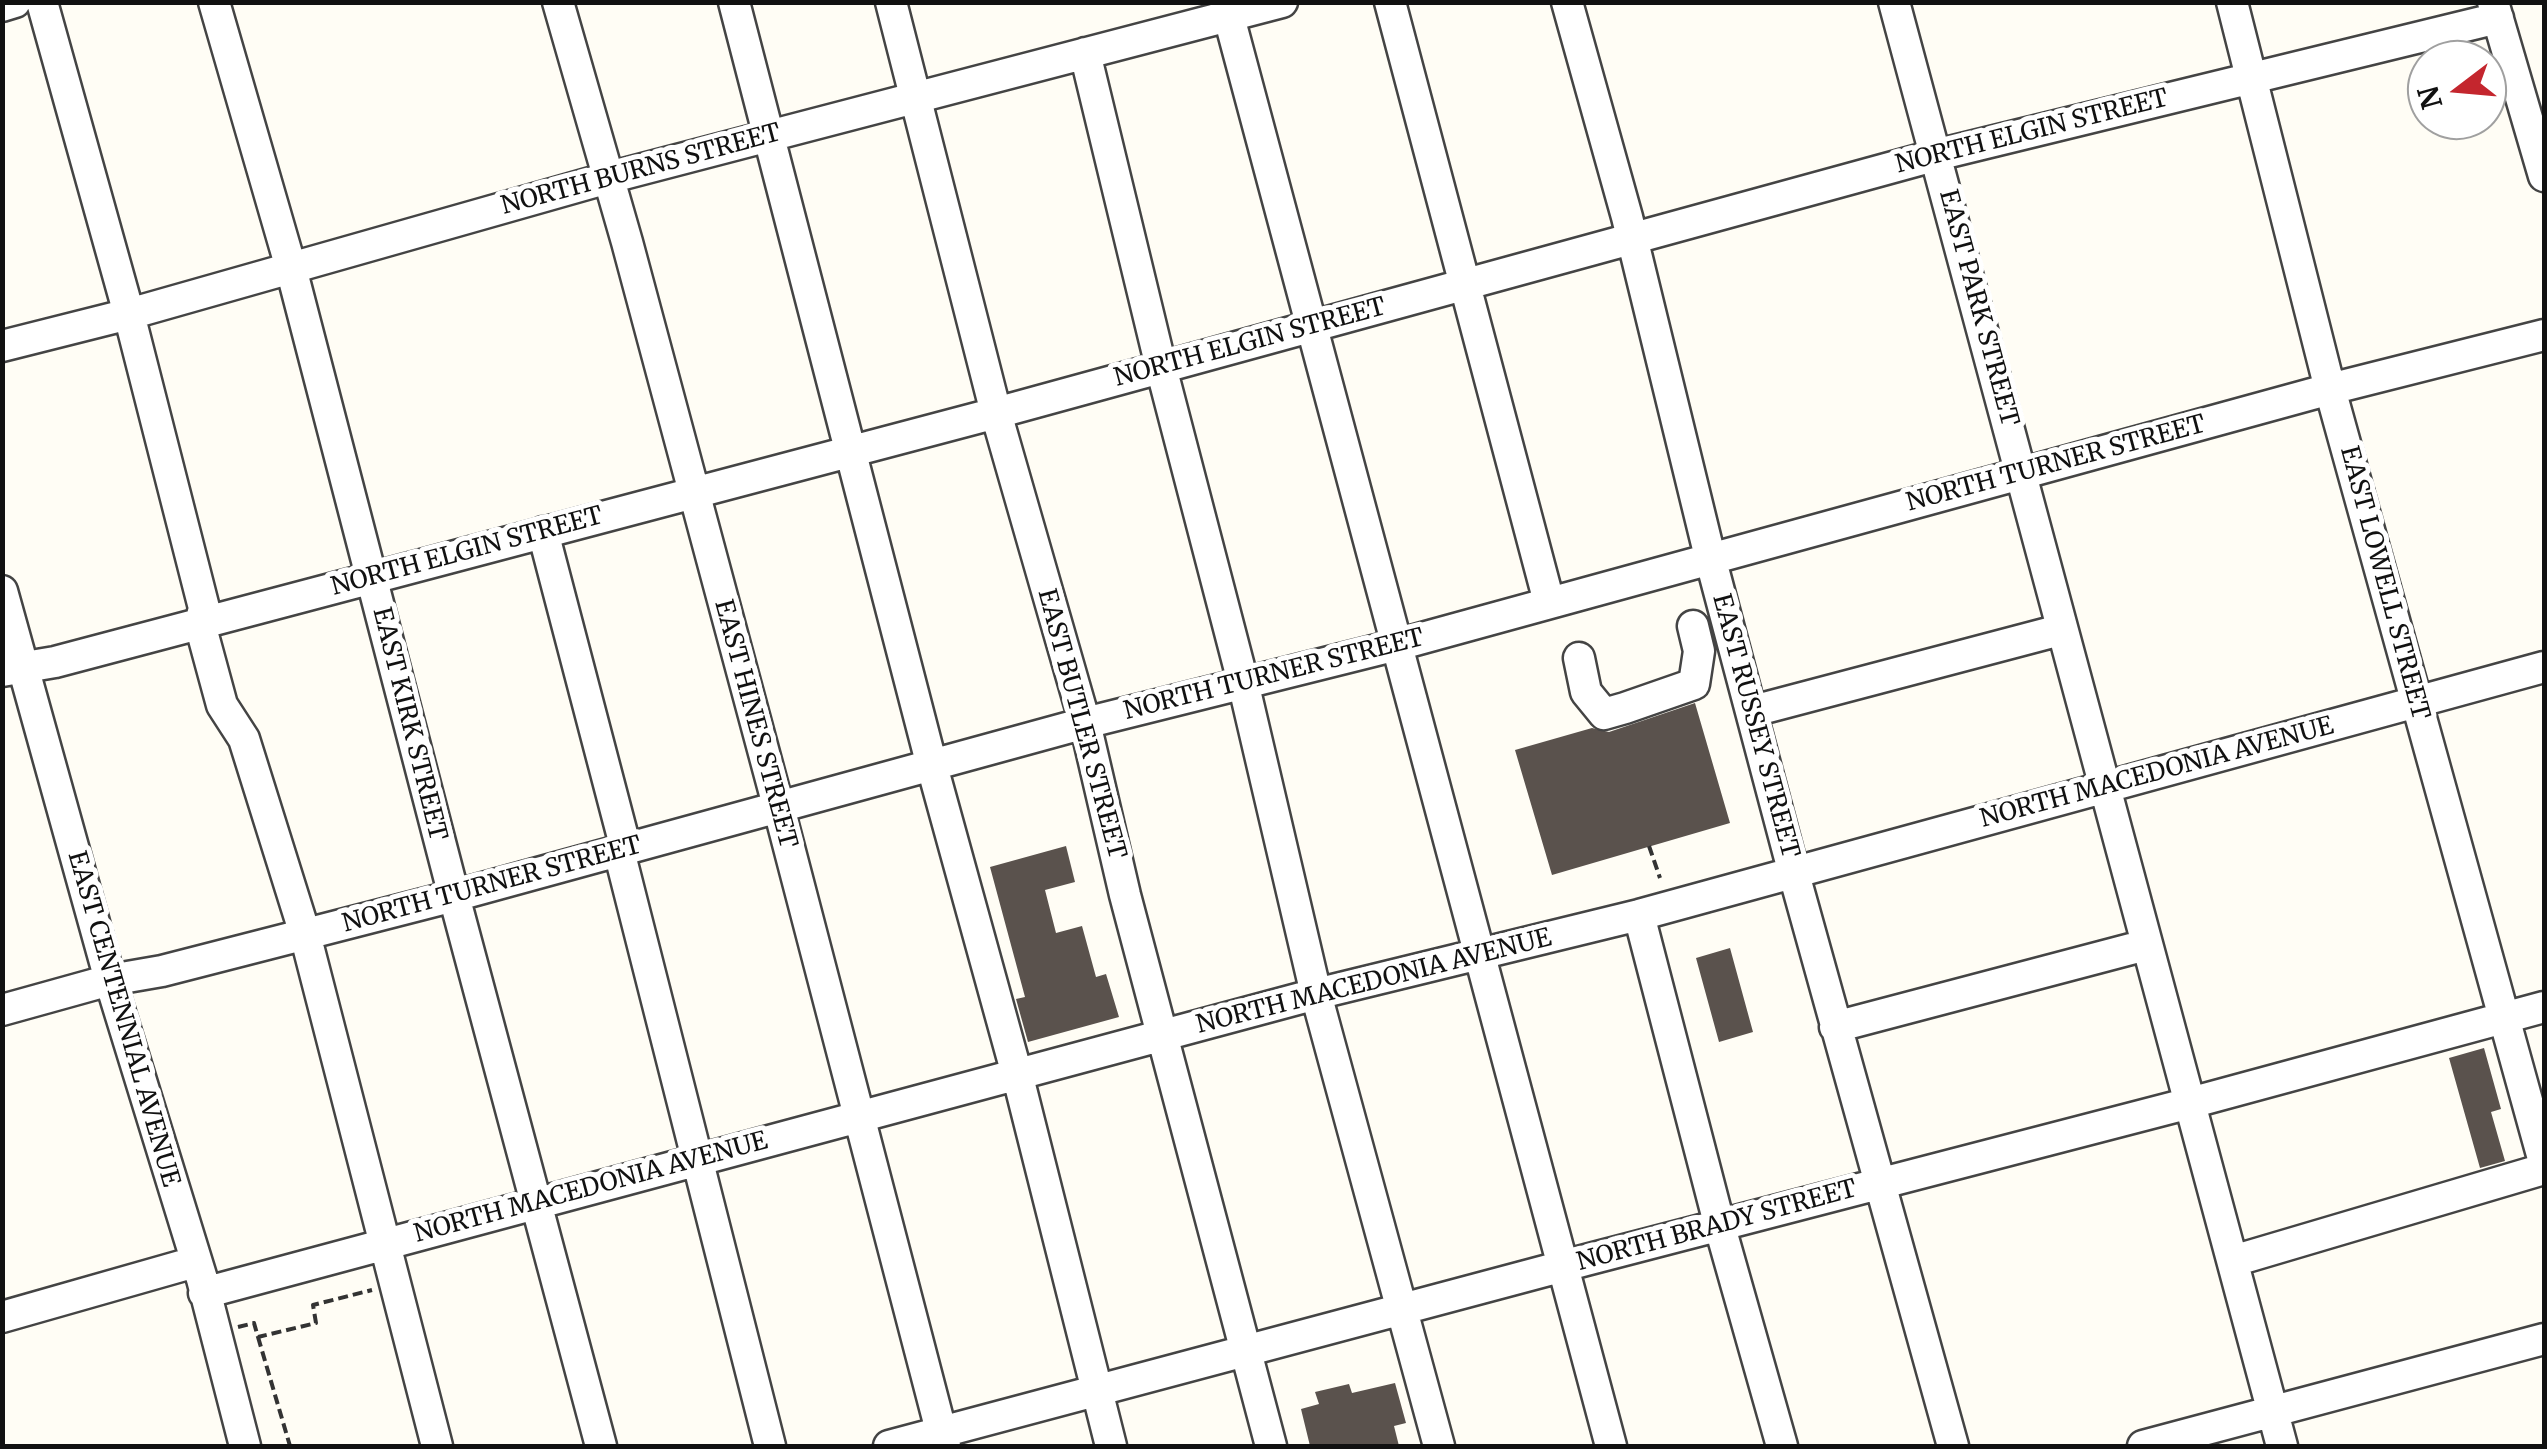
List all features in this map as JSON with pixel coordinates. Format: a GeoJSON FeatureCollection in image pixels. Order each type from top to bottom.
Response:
{"type":"FeatureCollection","features":[{"type":"Feature","properties":{"kind":"street"},"geometry":{"type":"LineString","coordinates":[[2,6],[15,2]]}},
{"type":"Feature","properties":{"kind":"street"},"geometry":{"type":"LineString","coordinates":[[42,2],[129,314],[204,608],[200,624],[222,705],[244,739],[305,934],[437,1446]]}},
{"type":"Feature","properties":{"kind":"street","name":"EAST KIRK STREET"},"geometry":{"type":"LineString","coordinates":[[214,2],[291,268],[601,1446]]}},
{"type":"Feature","properties":{"kind":"street","name":"EAST HINES STREET"},"geometry":{"type":"LineString","coordinates":[[558,2],[779,809],[943,1440]]}},
{"type":"Feature","properties":{"kind":"street"},"geometry":{"type":"LineString","coordinates":[[734,2],[932,766],[1017,1073],[1111,1446]]}},
{"type":"Feature","properties":{"kind":"street","name":"EAST BUTLER STREET"},"geometry":{"type":"LineString","coordinates":[[891,2],[996,414],[1086,723],[1125,895],[1270,1446]]}},
{"type":"Feature","properties":{"kind":"street","name":"NORTH BURNS STREET"},"geometry":{"type":"LineString","coordinates":[[2,346],[129,314],[608,178],[1085,53],[1227,9],[1282,2]]}},
{"type":"Feature","properties":{"kind":"street"},"geometry":{"type":"LineString","coordinates":[[1390,2],[1549,602]]}},
{"type":"Feature","properties":{"kind":"street","name":"EAST RUSSEY STREET"},"geometry":{"type":"LineString","coordinates":[[1567,2],[1835,1027],[1954,1446]]}},
{"type":"Feature","properties":{"kind":"street","name":"EAST PARK STREET"},"geometry":{"type":"LineString","coordinates":[[1894,2],[1938,154],[2060,630],[2282,1446]]}},
{"type":"Feature","properties":{"kind":"street","name":"EAST LOWELL STREET"},"geometry":{"type":"LineString","coordinates":[[2232,2],[2330,389],[2544,1165]]}},
{"type":"Feature","properties":{"kind":"street"},"geometry":{"type":"LineString","coordinates":[[1227,9],[1611,1446]]}},
{"type":"Feature","properties":{"kind":"street"},"geometry":{"type":"LineString","coordinates":[[2496,10],[2544,176]]}},
{"type":"Feature","properties":{"kind":"street","name":"NORTH ELGIN STREET"},"geometry":{"type":"LineString","coordinates":[[13,669],[200,624],[996,414],[1938,154],[2252,79],[2496,10]]}},
{"type":"Feature","properties":{"kind":"street"},"geometry":{"type":"LineString","coordinates":[[1085,53],[1243,682],[1316,994],[1439,1446]]}},
{"type":"Feature","properties":{"kind":"street","name":"NORTH TURNER STREET"},"geometry":{"type":"LineString","coordinates":[[2,1010],[454,896],[1086,723],[1397,645],[2330,389],[2544,335]]}},
{"type":"Feature","properties":{"kind":"street"},"geometry":{"type":"LineString","coordinates":[[543,532],[770,1446]]}},
{"type":"Feature","properties":{"kind":"street","name":"EAST CENTENNIAL AVENUE"},"geometry":{"type":"LineString","coordinates":[[2,592],[13,669],[195,1262],[246,1446]]}},
{"type":"Feature","properties":{"kind":"street"},"geometry":{"type":"LineString","coordinates":[[1579,658],[1586,692],[1604,714],[1694,684],[1699,651],[1693,626]]}},
{"type":"Feature","properties":{"kind":"street"},"geometry":{"type":"LineString","coordinates":[[1753,712],[2060,630]]}},
{"type":"Feature","properties":{"kind":"street","name":"NORTH MACEDONIA AVENUE"},"geometry":{"type":"LineString","coordinates":[[204,1294],[1316,994],[1794,874],[2544,668]]}},
{"type":"Feature","properties":{"kind":"street"},"geometry":{"type":"LineString","coordinates":[[1639,915],[1782,1446]]}},
{"type":"Feature","properties":{"kind":"street"},"geometry":{"type":"LineString","coordinates":[[1835,1027],[2146,945]]}},
{"type":"Feature","properties":{"kind":"street","name":"NORTH BRADY STREET"},"geometry":{"type":"LineString","coordinates":[[889,1446],[943,1440],[1097,1391],[2544,1007]]}},
{"type":"Feature","properties":{"kind":"street"},"geometry":{"type":"LineString","coordinates":[[2234,1261],[2544,1165]]}},
{"type":"Feature","properties":{"kind":"street"},"geometry":{"type":"LineString","coordinates":[[2,1317],[195,1262]]}},
{"type":"Feature","properties":{"kind":"street"},"geometry":{"type":"LineString","coordinates":[[2143,1446],[2544,1340]]}},
{"type":"Feature","properties":{"kind":"path"},"geometry":{"type":"LineString","coordinates":[[1650,846],[1660,878]]}},
{"type":"Feature","properties":{"kind":"path"},"geometry":{"type":"LineString","coordinates":[[258,1337],[316,1323],[313,1305],[380,1288]]}},
{"type":"Feature","properties":{"kind":"path"},"geometry":{"type":"LineString","coordinates":[[236,1327],[254,1322],[290,1446]]}},
{"type":"Feature","properties":{"kind":"building"},"geometry":{"type":"Polygon","coordinates":[[[1695,703],[1730,823],[1552,875],[1515,750],[1592,728],[1609,732],[1695,703]]]}},
{"type":"Feature","properties":{"kind":"building"},"geometry":{"type":"Polygon","coordinates":[[[1066,846],[1075,882],[1045,890],[1056,933],[1082,926],[1096,977],[1106,974],[1119,1017],[1028,1042],[1016,999],[1025,997],[990,867],[1066,846]]]}},
{"type":"Feature","properties":{"kind":"building"},"geometry":{"type":"Polygon","coordinates":[[[1730,948],[1753,1032],[1719,1042],[1696,958],[1730,948]]]}},
{"type":"Feature","properties":{"kind":"building"},"geometry":{"type":"Polygon","coordinates":[[[2484,1048],[2501,1109],[2491,1112],[2505,1161],[2480,1168],[2449,1058],[2484,1048]]]}},
{"type":"Feature","properties":{"kind":"building"},"geometry":{"type":"Polygon","coordinates":[[[1395,1383],[1406,1423],[1394,1426],[1399,1446],[1310,1446],[1301,1409],[1319,1404],[1315,1392],[1349,1384],[1352,1393],[1395,1383]]]}}]}
